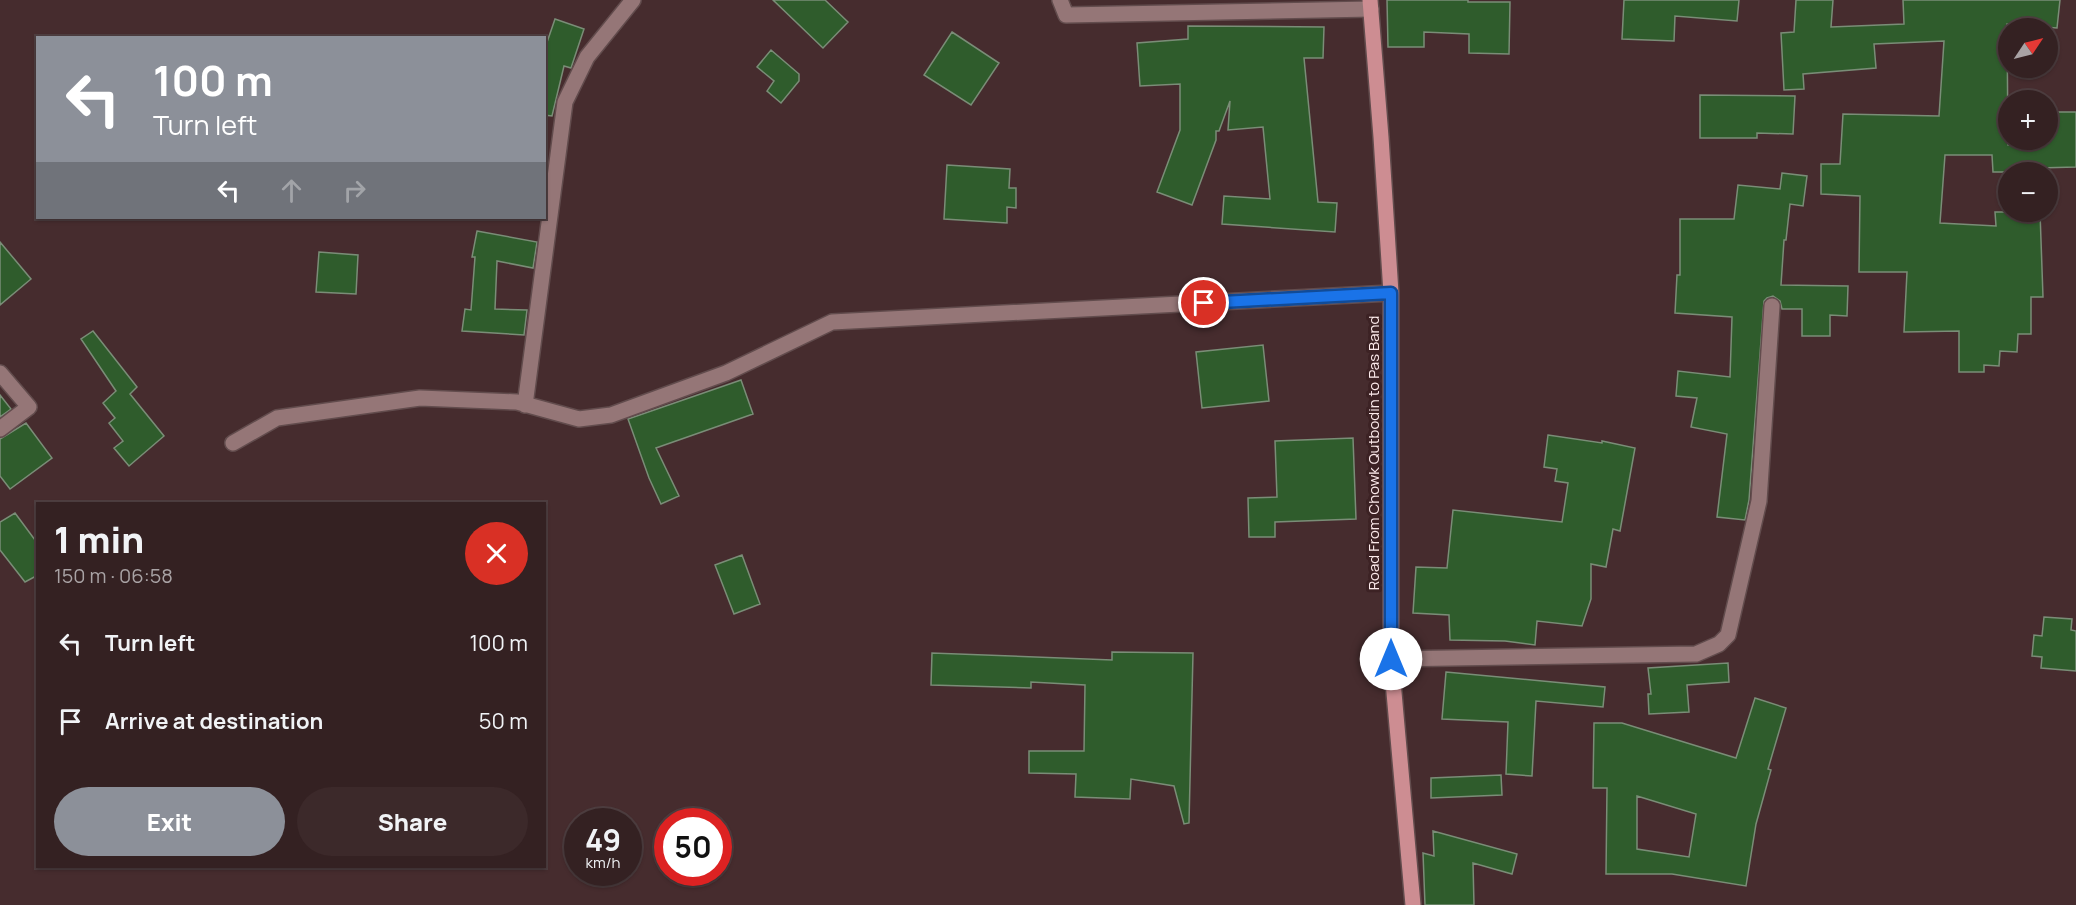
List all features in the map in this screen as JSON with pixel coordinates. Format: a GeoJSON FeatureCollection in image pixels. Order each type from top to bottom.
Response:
{"type":"FeatureCollection","features":[{"type":"Feature","properties":{"kind":"main road","name":"Road From Chowk Qutbodin to Pas Band"},"geometry":{"type":"LineString","coordinates":[[1370,5],[1382,137],[1391,293],[1391,659],[1413,905]]}},
{"type":"Feature","properties":{"kind":"street"},"geometry":{"type":"LineString","coordinates":[[525,405],[565,102],[587,57],[633,0]]}},
{"type":"Feature","properties":{"kind":"street"},"geometry":{"type":"LineString","coordinates":[[1060,0],[1066,15],[1370,5]]}},
{"type":"Feature","properties":{"kind":"street"},"geometry":{"type":"LineString","coordinates":[[233,443],[278,418],[420,398],[517,402],[579,418],[611,415],[726,374],[832,322],[1391,293]]}},
{"type":"Feature","properties":{"kind":"street"},"geometry":{"type":"LineString","coordinates":[[1391,659],[1696,654],[1719,644],[1728,635],[1759,501],[1772,306]]}},
{"type":"Feature","properties":{"kind":"street"},"geometry":{"type":"LineString","coordinates":[[0,373],[29,407],[0,429]]}},
{"type":"Feature","properties":{"kind":"building"},"geometry":{"type":"Polygon","coordinates":[[[773,0],[825,0],[848,22],[823,48],[773,0]]]}},
{"type":"Feature","properties":{"kind":"building"},"geometry":{"type":"Polygon","coordinates":[[[1387,0],[1510,2],[1509,54],[1469,53],[1469,34],[1424,32],[1424,47],[1388,47],[1387,0]]]}},
{"type":"Feature","properties":{"kind":"building"},"geometry":{"type":"Polygon","coordinates":[[[1624,0],[1739,0],[1737,21],[1675,16],[1674,41],[1622,39],[1624,0]]]}},
{"type":"Feature","properties":{"kind":"building"},"geometry":{"type":"Polygon","coordinates":[[[1796,0],[1833,0],[1831,27],[1904,24],[1903,0],[2060,0],[2058,19],[1998,18],[1998,78],[2007,78],[2008,90],[1998,90],[1998,150],[2058,150],[2058,112],[2076,112],[2076,167],[2058,167],[2058,162],[1998,162],[1998,172],[1993,172],[1992,155],[1945,155],[1940,223],[1996,226],[1995,212],[1998,212],[1998,222],[2040,222],[2043,297],[2031,297],[2031,334],[2018,334],[2017,352],[2000,351],[1999,366],[1984,365],[1984,372],[1959,372],[1959,331],[1904,332],[1907,272],[1859,272],[1860,196],[1821,194],[1821,164],[1840,164],[1843,114],[1939,116],[1944,41],[1874,44],[1876,68],[1803,74],[1804,89],[1784,90],[1781,33],[1794,32],[1796,0]]]}},
{"type":"Feature","properties":{"kind":"building"},"geometry":{"type":"Polygon","coordinates":[[[555,19],[584,29],[571,68],[564,66],[552,116],[546,115],[546,45],[555,19]]]}},
{"type":"Feature","properties":{"kind":"building"},"geometry":{"type":"Polygon","coordinates":[[[1188,26],[1324,27],[1323,58],[1304,58],[1318,202],[1337,203],[1335,232],[1222,224],[1224,196],[1270,199],[1263,127],[1228,130],[1230,101],[1219,131],[1216,131],[1216,140],[1192,205],[1157,192],[1180,130],[1180,84],[1140,86],[1137,43],[1188,39],[1188,26]]]}},
{"type":"Feature","properties":{"kind":"building"},"geometry":{"type":"Polygon","coordinates":[[[952,32],[999,63],[971,105],[924,75],[952,32]]]}},
{"type":"Feature","properties":{"kind":"building"},"geometry":{"type":"Polygon","coordinates":[[[771,50],[799,74],[799,81],[781,103],[767,91],[774,81],[757,67],[771,50]]]}},
{"type":"Feature","properties":{"kind":"building"},"geometry":{"type":"Polygon","coordinates":[[[1700,95],[1795,96],[1793,134],[1757,133],[1757,138],[1700,138],[1700,95]]]}},
{"type":"Feature","properties":{"kind":"building"},"geometry":{"type":"Polygon","coordinates":[[[947,165],[1010,169],[1009,188],[1016,188],[1016,208],[1007,207],[1007,223],[944,219],[947,165]]]}},
{"type":"Feature","properties":{"kind":"building"},"geometry":{"type":"Polygon","coordinates":[[[1782,173],[1807,176],[1803,206],[1790,204],[1786,240],[1784,240],[1781,285],[1848,286],[1847,316],[1830,315],[1830,336],[1802,336],[1802,309],[1782,309],[1780,301],[1773,296],[1764,301],[1749,500],[1745,520],[1717,517],[1727,434],[1691,427],[1697,398],[1676,396],[1678,371],[1730,377],[1732,317],[1675,313],[1677,275],[1680,275],[1680,219],[1734,219],[1738,185],[1780,189],[1782,173]]]}},
{"type":"Feature","properties":{"kind":"building"},"geometry":{"type":"Polygon","coordinates":[[[477,231],[537,242],[533,268],[497,261],[495,309],[527,310],[524,335],[462,331],[465,309],[471,310],[475,257],[472,257],[477,231]]]}},
{"type":"Feature","properties":{"kind":"building"},"geometry":{"type":"Polygon","coordinates":[[[0,242],[31,279],[0,305],[0,242]]]}},
{"type":"Feature","properties":{"kind":"building"},"geometry":{"type":"Polygon","coordinates":[[[319,252],[358,255],[356,294],[316,292],[319,252]]]}},
{"type":"Feature","properties":{"kind":"building"},"geometry":{"type":"Polygon","coordinates":[[[93,331],[137,387],[130,394],[164,436],[129,466],[114,448],[123,441],[109,423],[115,418],[103,403],[116,391],[81,339],[93,331]]]}},
{"type":"Feature","properties":{"kind":"building"},"geometry":{"type":"Polygon","coordinates":[[[1263,345],[1269,401],[1202,408],[1196,352],[1263,345]]]}},
{"type":"Feature","properties":{"kind":"building"},"geometry":{"type":"Polygon","coordinates":[[[741,380],[753,414],[656,448],[679,496],[661,504],[628,419],[741,380]]]}},
{"type":"Feature","properties":{"kind":"building"},"geometry":{"type":"Polygon","coordinates":[[[0,395],[11,409],[0,417],[0,395]]]}},
{"type":"Feature","properties":{"kind":"building"},"geometry":{"type":"Polygon","coordinates":[[[26,423],[52,458],[10,489],[0,476],[0,439],[26,423]]]}},
{"type":"Feature","properties":{"kind":"building"},"geometry":{"type":"Polygon","coordinates":[[[1548,435],[1602,443],[1602,441],[1635,448],[1620,531],[1613,529],[1606,567],[1591,564],[1591,599],[1582,626],[1537,621],[1535,645],[1505,641],[1450,640],[1449,615],[1413,613],[1416,567],[1447,568],[1453,510],[1562,522],[1568,483],[1555,481],[1557,469],[1544,467],[1548,435]]]}},
{"type":"Feature","properties":{"kind":"building"},"geometry":{"type":"Polygon","coordinates":[[[1353,438],[1356,519],[1275,522],[1275,537],[1249,537],[1248,498],[1277,497],[1275,441],[1353,438]]]}},
{"type":"Feature","properties":{"kind":"building"},"geometry":{"type":"Polygon","coordinates":[[[15,513],[36,541],[36,576],[25,582],[0,550],[0,522],[15,513]]]}},
{"type":"Feature","properties":{"kind":"building"},"geometry":{"type":"Polygon","coordinates":[[[742,555],[760,604],[734,614],[715,565],[742,555]]]}},
{"type":"Feature","properties":{"kind":"building"},"geometry":{"type":"Polygon","coordinates":[[[2044,617],[2072,619],[2071,630],[2076,631],[2076,671],[2041,668],[2042,657],[2032,656],[2034,635],[2042,636],[2044,617]]]}},
{"type":"Feature","properties":{"kind":"building"},"geometry":{"type":"Polygon","coordinates":[[[1112,652],[1193,653],[1189,823],[1184,824],[1174,786],[1131,779],[1130,799],[1075,797],[1076,774],[1029,773],[1029,751],[1084,751],[1085,685],[1031,682],[1031,688],[931,685],[932,653],[1112,660],[1112,652]]]}},
{"type":"Feature","properties":{"kind":"building"},"geometry":{"type":"Polygon","coordinates":[[[1728,663],[1729,682],[1687,685],[1689,712],[1649,714],[1648,694],[1651,694],[1648,668],[1728,663]]]}},
{"type":"Feature","properties":{"kind":"building"},"geometry":{"type":"Polygon","coordinates":[[[1446,672],[1605,687],[1603,707],[1536,701],[1532,776],[1506,774],[1508,722],[1442,719],[1446,672]]]}},
{"type":"Feature","properties":{"kind":"building"},"geometry":{"type":"Polygon","coordinates":[[[1755,698],[1786,708],[1768,769],[1771,770],[1756,824],[1746,886],[1672,874],[1606,874],[1607,788],[1593,788],[1594,723],[1622,723],[1736,758],[1755,698]],[[1637,796],[1637,849],[1689,857],[1696,814],[1637,796]]]}},
{"type":"Feature","properties":{"kind":"building"},"geometry":{"type":"Polygon","coordinates":[[[1501,775],[1502,795],[1431,798],[1431,778],[1501,775]]]}},
{"type":"Feature","properties":{"kind":"building"},"geometry":{"type":"Polygon","coordinates":[[[1433,831],[1517,854],[1512,874],[1473,863],[1474,905],[1425,905],[1423,853],[1434,856],[1433,831]]]}},
{"type":"Feature","properties":{"kind":"route"},"geometry":{"type":"LineString","coordinates":[[1204,303],[1391,293],[1391,659]]}}]}
